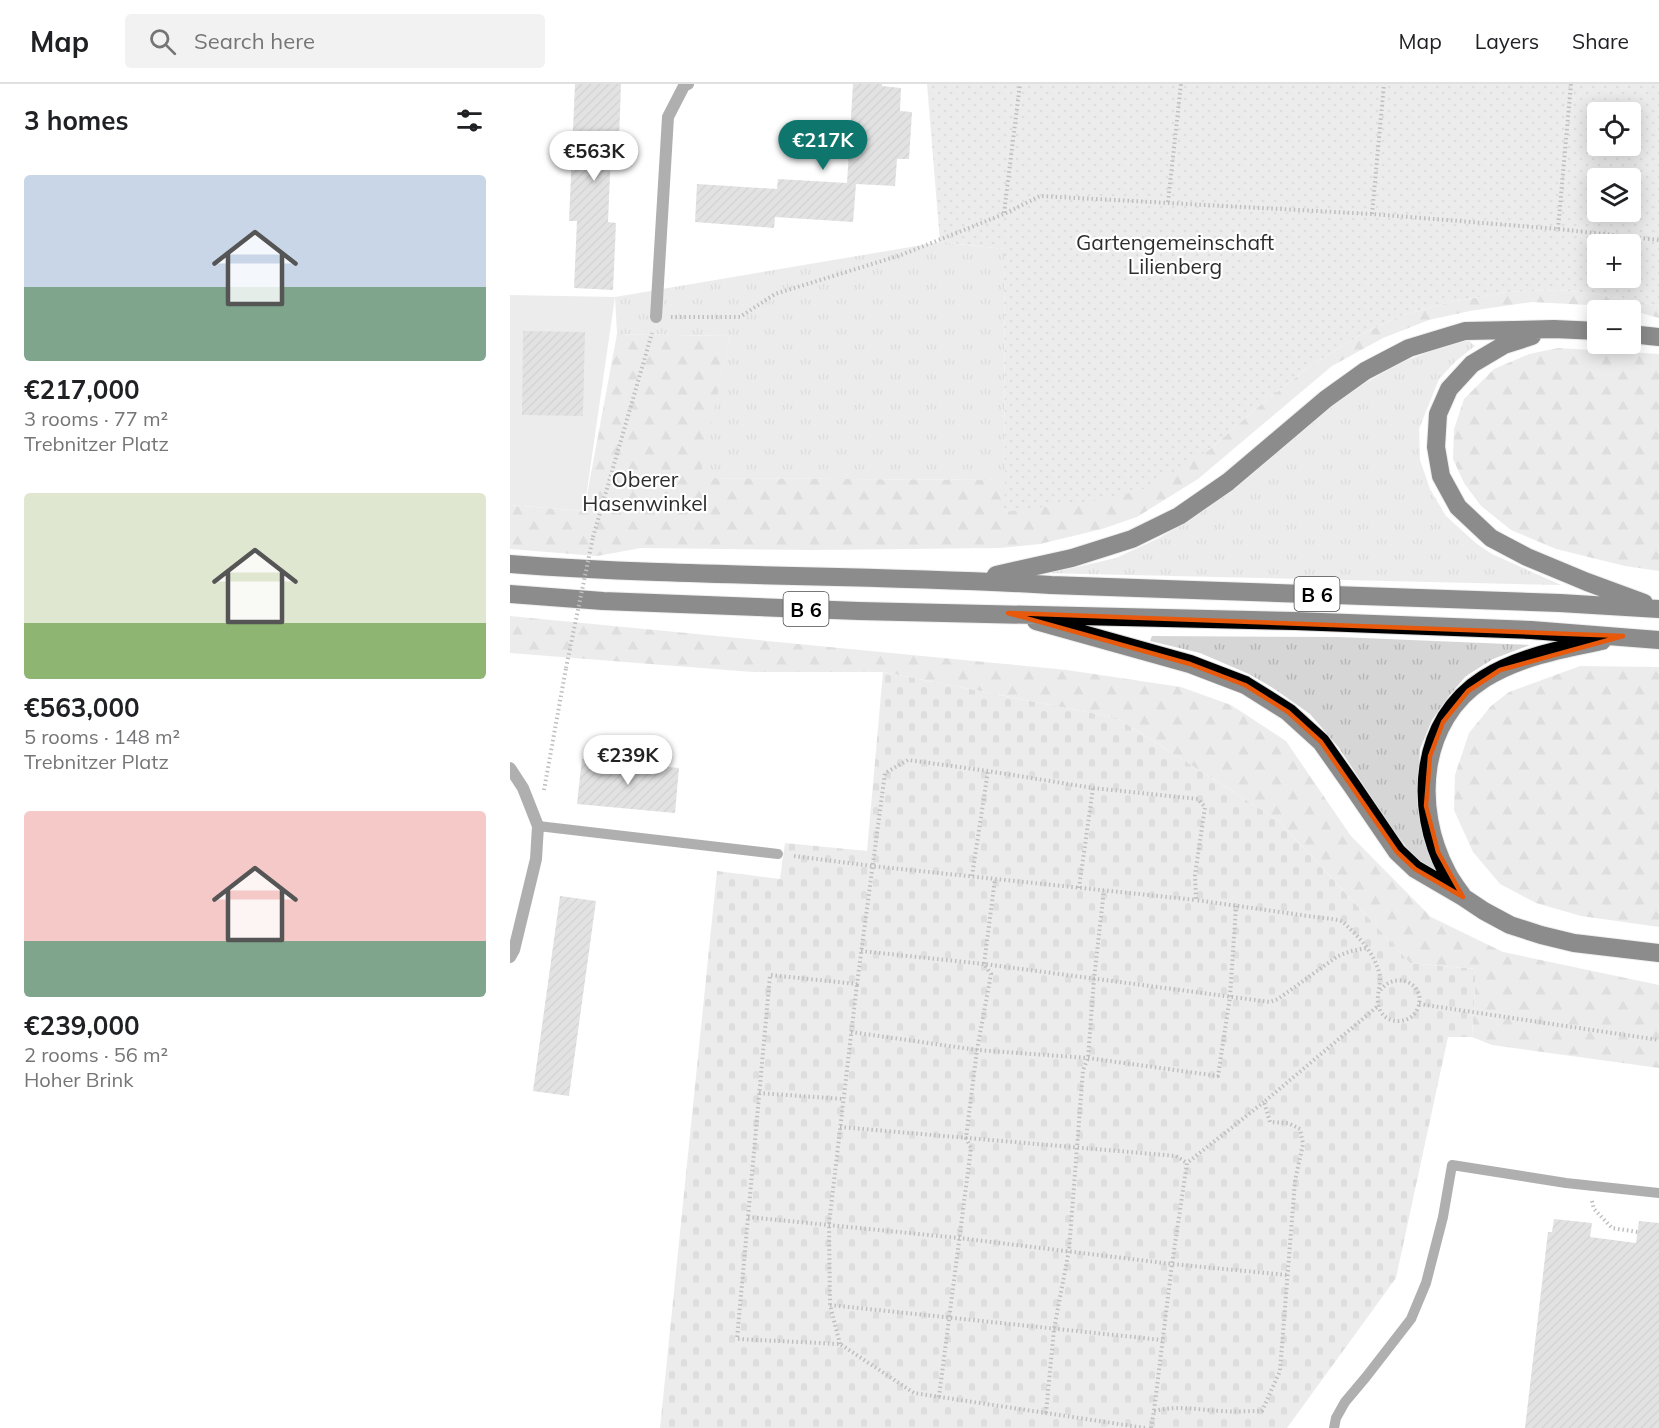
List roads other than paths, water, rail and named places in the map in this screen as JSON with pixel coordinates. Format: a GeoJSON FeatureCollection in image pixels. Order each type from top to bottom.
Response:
{"type":"FeatureCollection","features":[{"type":"Feature","properties":{"kind":"highway"},"geometry":{"type":"LineString","coordinates":[[974,580],[1072,558],[1132,539],[1179,516],[1228,482],[1326,399],[1365,371],[1409,348],[1465,332],[1554,329],[1587,330]]}},
{"type":"Feature","properties":{"kind":"highway"},"geometry":{"type":"LineString","coordinates":[[1554,329],[1504,345],[1472,364],[1449,389],[1438,414],[1436,447],[1440,476],[1458,507],[1491,538],[1567,574],[1659,609]]}},
{"type":"Feature","properties":{"kind":"highway"},"geometry":{"type":"LineString","coordinates":[[1641,335],[1659,337]]}},
{"type":"Feature","properties":{"kind":"highway","name":"B 6"},"geometry":{"type":"LineString","coordinates":[[510,564],[621,571],[974,580],[1051,585],[1560,603],[1659,609]]}},
{"type":"Feature","properties":{"kind":"highway","name":"B 6"},"geometry":{"type":"LineString","coordinates":[[510,594],[603,601],[859,611],[1295,621],[1531,630],[1659,640]]}},
{"type":"Feature","properties":{"kind":"highway"},"geometry":{"type":"LineString","coordinates":[[1008,613],[1190,664],[1245,685],[1288,712],[1321,742],[1397,852],[1414,869],[1510,925],[1574,943],[1659,952]]}},
{"type":"Feature","properties":{"kind":"highway"},"geometry":{"type":"LineString","coordinates":[[1463,897],[1447,872],[1438,852],[1426,806],[1430,756],[1435,737],[1443,722],[1468,692],[1500,670],[1529,658],[1623,636]]}},
{"type":"Feature","properties":{"kind":"street"},"geometry":{"type":"LineString","coordinates":[[656,317],[669,117],[684,86],[688,84]]}},
{"type":"Feature","properties":{"kind":"street"},"geometry":{"type":"LineString","coordinates":[[510,768],[523,788],[538,826],[536,859],[514,950],[510,957]]}},
{"type":"Feature","properties":{"kind":"lane"},"geometry":{"type":"LineString","coordinates":[[538,826],[778,854]]}},
{"type":"Feature","properties":{"kind":"lane"},"geometry":{"type":"LineString","coordinates":[[1334,1428],[1336,1418],[1345,1402],[1411,1319],[1426,1284],[1443,1217],[1452,1165],[1659,1193]]}},
{"type":"Feature","properties":{"kind":"park label","name":"Gartengemeinschaft Lilienberg"},"geometry":{"type":"Point","coordinates":[1175,254]}},
{"type":"Feature","properties":{"kind":"park label","name":"Oberer Hasenwinkel"},"geometry":{"type":"Point","coordinates":[645,491]}}]}
